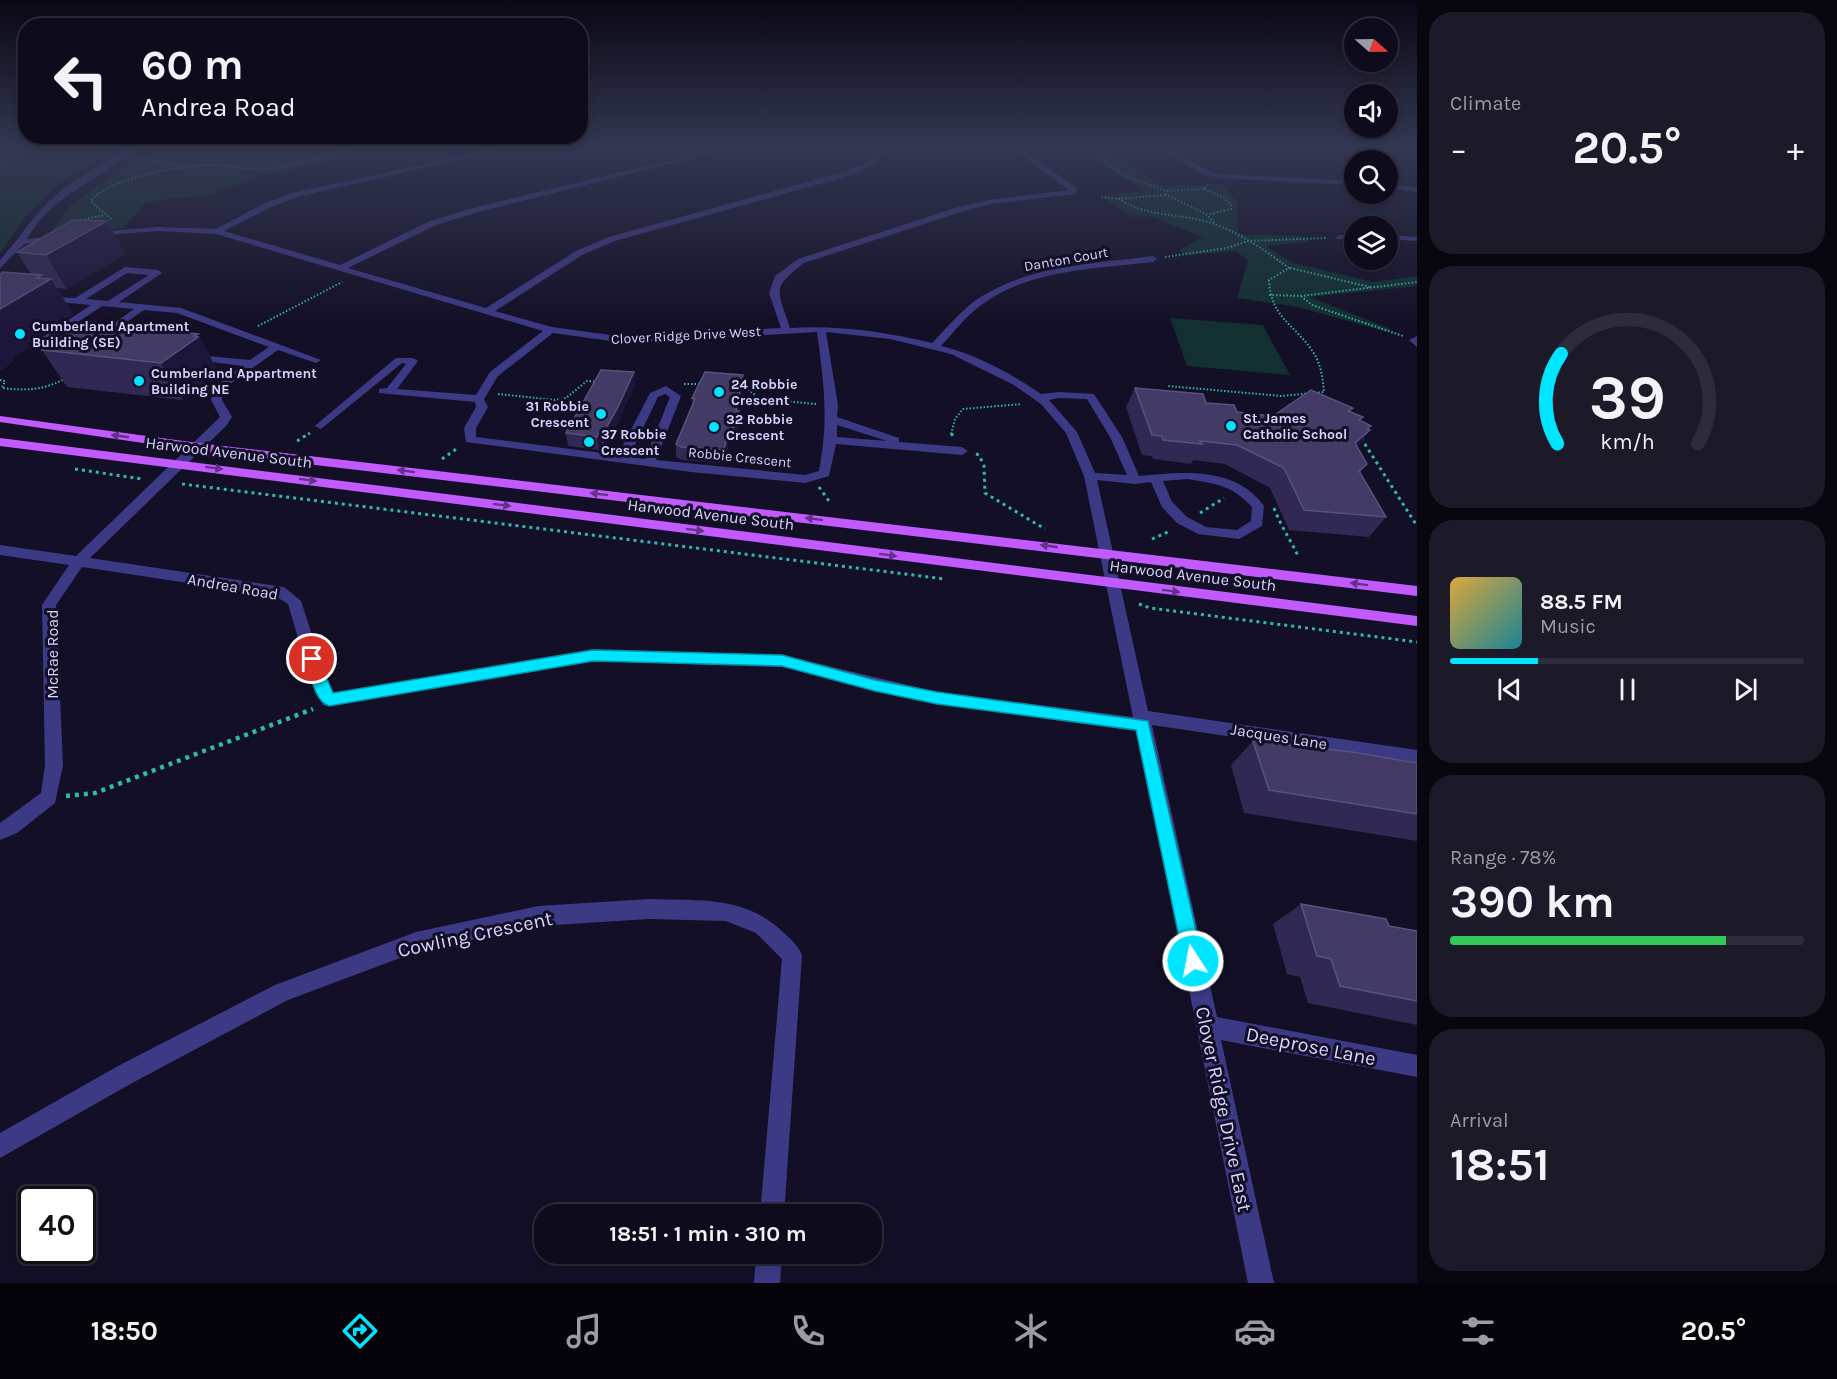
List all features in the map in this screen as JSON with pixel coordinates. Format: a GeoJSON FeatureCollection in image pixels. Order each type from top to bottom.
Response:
{"type":"FeatureCollection","features":[{"type":"Feature","properties":{"kind":"main road","name":"Harwood Avenue South"},"geometry":{"type":"LineString","coordinates":[[0,419],[198,447],[1417,591]]}},
{"type":"Feature","properties":{"kind":"main road","name":"Harwood Avenue South"},"geometry":{"type":"LineString","coordinates":[[0,442],[1417,621]]}},
{"type":"Feature","properties":{"kind":"street"},"geometry":{"type":"LineString","coordinates":[[0,265],[21,242],[32,223],[47,208]]}},
{"type":"Feature","properties":{"kind":"street"},"geometry":{"type":"LineString","coordinates":[[217,232],[262,208]]}},
{"type":"Feature","properties":{"kind":"street"},"geometry":{"type":"LineString","coordinates":[[341,268],[433,223],[484,208]]}},
{"type":"Feature","properties":{"kind":"street"},"geometry":{"type":"LineString","coordinates":[[488,311],[579,253],[601,243],[725,208]]}},
{"type":"Feature","properties":{"kind":"street"},"geometry":{"type":"LineString","coordinates":[[786,330],[774,293],[778,278],[801,261],[966,208]]}},
{"type":"Feature","properties":{"kind":"street","name":"Clover Ridge Drive West"},"geometry":{"type":"LineString","coordinates":[[86,235],[186,229],[217,232],[551,330],[599,338],[625,340],[821,329],[856,331],[936,345],[978,362],[1018,383],[1040,398],[1071,432],[1090,476],[1113,584]]}},
{"type":"Feature","properties":{"kind":"street"},"geometry":{"type":"LineString","coordinates":[[21,242],[66,237]]}},
{"type":"Feature","properties":{"kind":"street"},"geometry":{"type":"LineString","coordinates":[[1398,238],[1417,239]]}},
{"type":"Feature","properties":{"kind":"street","name":"Danton Court"},"geometry":{"type":"LineString","coordinates":[[936,345],[980,301],[1002,288],[1034,276],[1153,259]]}},
{"type":"Feature","properties":{"kind":"street"},"geometry":{"type":"LineString","coordinates":[[76,301],[125,270],[158,273],[39,344],[77,349]]}},
{"type":"Feature","properties":{"kind":"street"},"geometry":{"type":"LineString","coordinates":[[33,296],[178,310],[316,360]]}},
{"type":"Feature","properties":{"kind":"street"},"geometry":{"type":"LineString","coordinates":[[108,347],[94,345],[97,340],[141,308]]}},
{"type":"Feature","properties":{"kind":"street","name":"Robbie Crescent"},"geometry":{"type":"LineString","coordinates":[[551,330],[494,374],[479,399],[482,407],[470,428],[470,440],[649,463],[805,479],[825,473],[831,440],[832,405],[821,329]]}},
{"type":"Feature","properties":{"kind":"street"},"geometry":{"type":"LineString","coordinates":[[174,355],[253,364],[276,346]]}},
{"type":"Feature","properties":{"kind":"street"},"geometry":{"type":"LineString","coordinates":[[321,426],[400,360],[413,361],[390,391]]}},
{"type":"Feature","properties":{"kind":"street","name":"McRae Road"},"geometry":{"type":"LineString","coordinates":[[49,797],[54,765],[49,605],[78,562],[198,447],[226,417],[215,398],[218,388],[253,364]]}},
{"type":"Feature","properties":{"kind":"street"},"geometry":{"type":"LineString","coordinates":[[366,389],[479,399]]}},
{"type":"Feature","properties":{"kind":"street"},"geometry":{"type":"LineString","coordinates":[[622,459],[654,395],[666,389],[676,396],[649,463]]}},
{"type":"Feature","properties":{"kind":"street"},"geometry":{"type":"LineString","coordinates":[[1040,398],[1059,395],[1090,396],[1116,437],[1135,480]]}},
{"type":"Feature","properties":{"kind":"street"},"geometry":{"type":"LineString","coordinates":[[831,419],[912,446]]}},
{"type":"Feature","properties":{"kind":"street"},"geometry":{"type":"LineString","coordinates":[[831,440],[962,451]]}},
{"type":"Feature","properties":{"kind":"street"},"geometry":{"type":"LineString","coordinates":[[1090,476],[1135,480],[1156,478],[1188,475],[1222,481],[1243,490],[1258,506],[1257,523],[1239,535],[1203,531],[1182,520],[1166,504],[1156,478]]}},
{"type":"Feature","properties":{"kind":"street","name":"Andrea Road"},"geometry":{"type":"LineString","coordinates":[[0,550],[279,591],[294,601],[318,678],[329,700]]}},
{"type":"Feature","properties":{"kind":"street","name":"Clover Ridge Drive East"},"geometry":{"type":"LineString","coordinates":[[1113,584],[1166,824],[1261,1283]]}},
{"type":"Feature","properties":{"kind":"street"},"geometry":{"type":"LineString","coordinates":[[329,700],[593,655],[782,661],[937,698],[1142,721]]}},
{"type":"Feature","properties":{"kind":"street","name":"Jacques Lane"},"geometry":{"type":"LineString","coordinates":[[1142,721],[1417,757]]}},
{"type":"Feature","properties":{"kind":"street"},"geometry":{"type":"LineString","coordinates":[[0,832],[11,827],[49,797]]}},
{"type":"Feature","properties":{"kind":"street","name":"Cowling Crescent"},"geometry":{"type":"LineString","coordinates":[[0,1146],[126,1074],[282,992],[416,942],[538,916],[649,909],[726,910],[764,926],[792,956],[773,1204]]}},
{"type":"Feature","properties":{"kind":"street","name":"Deeprose Lane"},"geometry":{"type":"LineString","coordinates":[[1206,1026],[1417,1066]]}},
{"type":"Feature","properties":{"kind":"street"},"geometry":{"type":"LineString","coordinates":[[767,1283],[768,1264]]}},
{"type":"Feature","properties":{"kind":"path"},"geometry":{"type":"LineString","coordinates":[[97,208],[119,226],[116,232]]}},
{"type":"Feature","properties":{"kind":"path"},"geometry":{"type":"LineString","coordinates":[[1136,208],[1216,224],[1248,241],[1289,268],[1374,288]]}},
{"type":"Feature","properties":{"kind":"path"},"geometry":{"type":"LineString","coordinates":[[1192,208],[1210,214],[1231,208]]}},
{"type":"Feature","properties":{"kind":"path"},"geometry":{"type":"LineString","coordinates":[[1210,214],[1216,224]]}},
{"type":"Feature","properties":{"kind":"path"},"geometry":{"type":"LineString","coordinates":[[72,223],[104,215]]}},
{"type":"Feature","properties":{"kind":"path"},"geometry":{"type":"LineString","coordinates":[[1153,259],[1227,248],[1248,241],[1340,237]]}},
{"type":"Feature","properties":{"kind":"path"},"geometry":{"type":"LineString","coordinates":[[1168,386],[1281,396],[1324,392],[1322,374],[1313,352],[1275,312],[1269,295],[1269,280],[1289,268]]}},
{"type":"Feature","properties":{"kind":"path"},"geometry":{"type":"LineString","coordinates":[[242,335],[358,274]]}},
{"type":"Feature","properties":{"kind":"path"},"geometry":{"type":"LineString","coordinates":[[1269,295],[1301,296],[1417,282]]}},
{"type":"Feature","properties":{"kind":"path"},"geometry":{"type":"LineString","coordinates":[[1301,296],[1312,305],[1416,341]]}},
{"type":"Feature","properties":{"kind":"path"},"geometry":{"type":"LineString","coordinates":[[0,380],[5,381],[2,388],[36,391],[55,385],[74,372]]}},
{"type":"Feature","properties":{"kind":"path"},"geometry":{"type":"LineString","coordinates":[[1315,393],[1323,401]]}},
{"type":"Feature","properties":{"kind":"path"},"geometry":{"type":"LineString","coordinates":[[1023,404],[963,409],[955,419],[951,435],[962,451],[979,455],[981,458],[984,466],[985,493],[1045,529]]}},
{"type":"Feature","properties":{"kind":"path"},"geometry":{"type":"LineString","coordinates":[[1353,432],[1362,439],[1417,526]]}},
{"type":"Feature","properties":{"kind":"path"},"geometry":{"type":"LineString","coordinates":[[70,468],[159,482]]}},
{"type":"Feature","properties":{"kind":"path"},"geometry":{"type":"LineString","coordinates":[[199,487],[947,579]]}},
{"type":"Feature","properties":{"kind":"path"},"geometry":{"type":"LineString","coordinates":[[1142,604],[1150,608],[1417,642]]}},
{"type":"Feature","properties":{"kind":"path"},"geometry":{"type":"LineString","coordinates":[[49,797],[95,793],[305,712],[329,700]]}},
{"type":"Feature","properties":{"kind":"green space"},"geometry":{"type":"Polygon","coordinates":[[[0,208],[34,208],[27,215],[0,253],[0,208]]]}},
{"type":"Feature","properties":{"kind":"green space"},"geometry":{"type":"Polygon","coordinates":[[[69,208],[141,208],[124,228],[49,234],[69,208]]]}},
{"type":"Feature","properties":{"kind":"green space"},"geometry":{"type":"Polygon","coordinates":[[[1119,208],[1237,208],[1238,234],[1303,236],[1309,242],[1266,246],[1293,263],[1374,282],[1417,276],[1417,286],[1310,297],[1391,329],[1387,332],[1298,307],[1237,298],[1248,260],[1235,251],[1186,255],[1179,250],[1203,237],[1149,216],[1133,217],[1119,208]]]}},
{"type":"Feature","properties":{"kind":"green space"},"geometry":{"type":"Polygon","coordinates":[[[1170,318],[1263,325],[1290,375],[1187,366],[1170,318]]]}},
{"type":"Feature","properties":{"kind":"building"},"geometry":{"type":"Polygon","coordinates":[[[73,220],[107,221],[46,255],[17,252],[73,220]]]}},
{"type":"Feature","properties":{"kind":"building"},"geometry":{"type":"Polygon","coordinates":[[[3,272],[42,275],[37,278],[51,279],[0,309],[0,274],[3,272]]]}},
{"type":"Feature","properties":{"kind":"building"},"geometry":{"type":"Polygon","coordinates":[[[84,321],[198,334],[194,336],[198,337],[161,363],[42,350],[84,321]]]}},
{"type":"Feature","properties":{"kind":"building"},"geometry":{"type":"Polygon","coordinates":[[[601,370],[634,372],[604,432],[600,431],[597,437],[566,433],[601,370]]]}},
{"type":"Feature","properties":{"kind":"building"},"geometry":{"type":"Polygon","coordinates":[[[705,372],[743,375],[736,411],[739,411],[733,430],[729,429],[724,450],[681,447],[676,444],[695,399],[692,398],[705,372]]]}},
{"type":"Feature","properties":{"kind":"building"},"geometry":{"type":"Polygon","coordinates":[[[1135,388],[1203,394],[1206,403],[1234,405],[1237,412],[1273,416],[1311,390],[1353,408],[1348,411],[1363,417],[1359,420],[1371,426],[1367,429],[1370,430],[1355,443],[1367,464],[1359,471],[1386,517],[1304,510],[1284,468],[1237,445],[1163,440],[1162,436],[1152,435],[1135,388]]]}},
{"type":"Feature","properties":{"kind":"building"},"geometry":{"type":"Polygon","coordinates":[[[1253,741],[1352,752],[1417,763],[1417,814],[1269,790],[1253,741]]]}},
{"type":"Feature","properties":{"kind":"building"},"geometry":{"type":"Polygon","coordinates":[[[1301,904],[1386,919],[1389,926],[1417,931],[1417,1001],[1340,986],[1331,959],[1317,956],[1301,904]]]}},
{"type":"Feature","properties":{"kind":"place","name":"Cumberland Apartment Building (SE)"},"geometry":{"type":"Point","coordinates":[20,334]}},
{"type":"Feature","properties":{"kind":"place","name":"Cumberland Appartment Building NE"},"geometry":{"type":"Point","coordinates":[139,381]}},
{"type":"Feature","properties":{"kind":"place","name":"24 Robbie Crescent"},"geometry":{"type":"Point","coordinates":[719,392]}},
{"type":"Feature","properties":{"kind":"place","name":"31 Robbie Crescent"},"geometry":{"type":"Point","coordinates":[601,414]}},
{"type":"Feature","properties":{"kind":"place","name":"St. James Catholic School"},"geometry":{"type":"Point","coordinates":[1231,426]}},
{"type":"Feature","properties":{"kind":"place","name":"32 Robbie Crescent"},"geometry":{"type":"Point","coordinates":[714,427]}},
{"type":"Feature","properties":{"kind":"place","name":"37 Robbie Crescent"},"geometry":{"type":"Point","coordinates":[589,442]}},
{"type":"Feature","properties":{"kind":"route"},"geometry":{"type":"LineString","coordinates":[[312,659],[329,700],[593,655],[782,661],[937,698],[1143,725],[1161,801],[1193,961]]}}]}
